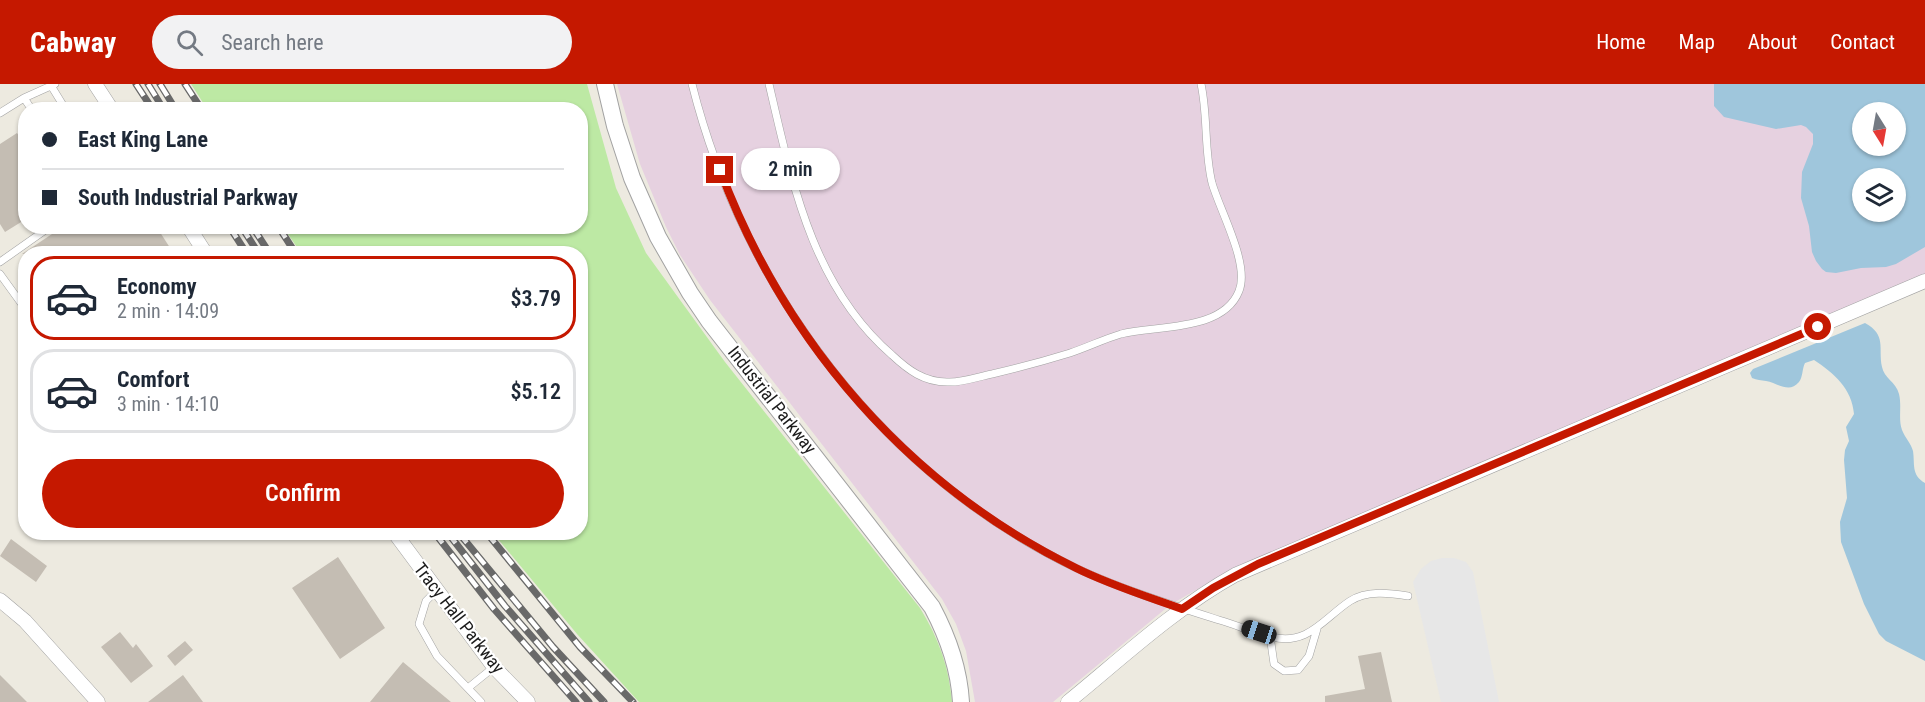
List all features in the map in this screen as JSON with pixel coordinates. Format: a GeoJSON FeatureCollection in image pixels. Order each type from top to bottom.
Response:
{"type":"FeatureCollection","features":[{"type":"Feature","properties":{"kind":"street"},"geometry":{"type":"LineString","coordinates":[[95,84],[107,102]]}},
{"type":"Feature","properties":{"kind":"street","name":"Industrial Parkway"},"geometry":{"type":"LineString","coordinates":[[605,84],[615,126],[632,178],[673,265],[709,321],[922,591],[949,642],[959,680],[961,702]]}},
{"type":"Feature","properties":{"kind":"street"},"geometry":{"type":"LineString","coordinates":[[1068,702],[1182,609],[1213,588],[1258,564],[1925,282]]}},
{"type":"Feature","properties":{"kind":"street","name":"Tracy Hall Parkway"},"geometry":{"type":"LineString","coordinates":[[400,540],[495,667],[528,702]]}},
{"type":"Feature","properties":{"kind":"street"},"geometry":{"type":"LineString","coordinates":[[0,600],[25,621],[98,702]]}},
{"type":"Feature","properties":{"kind":"lane"},"geometry":{"type":"LineString","coordinates":[[0,113],[52,84],[62,102]]}},
{"type":"Feature","properties":{"kind":"lane"},"geometry":{"type":"LineString","coordinates":[[692,84],[701,116],[736,213],[783,302],[815,349],[864,407],[912,456],[982,512],[1053,556],[1099,578],[1182,609],[1270,636],[1291,638],[1317,630],[1350,600],[1385,592],[1408,596]]}},
{"type":"Feature","properties":{"kind":"lane"},"geometry":{"type":"LineString","coordinates":[[769,84],[796,194],[815,246],[833,283],[856,318],[903,365],[919,376],[946,382],[962,381],[1035,364],[1121,335],[1190,323],[1221,312],[1234,300],[1241,285],[1242,269],[1212,182],[1201,84]]}},
{"type":"Feature","properties":{"kind":"lane"},"geometry":{"type":"LineString","coordinates":[[24,98],[27,102]]}},
{"type":"Feature","properties":{"kind":"lane"},"geometry":{"type":"LineString","coordinates":[[23,246],[40,234]]}},
{"type":"Feature","properties":{"kind":"lane"},"geometry":{"type":"LineString","coordinates":[[0,262],[18,249]]}},
{"type":"Feature","properties":{"kind":"lane"},"geometry":{"type":"LineString","coordinates":[[0,274],[18,299]]}},
{"type":"Feature","properties":{"kind":"lane"},"geometry":{"type":"LineString","coordinates":[[437,590],[426,601],[419,624],[437,656],[481,702]]}},
{"type":"Feature","properties":{"kind":"lane"},"geometry":{"type":"LineString","coordinates":[[1270,636],[1274,664],[1284,671],[1298,670],[1310,656],[1317,630]]}},
{"type":"Feature","properties":{"kind":"lane"},"geometry":{"type":"LineString","coordinates":[[468,688],[495,667]]}},
{"type":"Feature","properties":{"kind":"shaded area"},"geometry":{"type":"Polygon","coordinates":[[[617,84],[1925,84],[1925,275],[1222,575],[1170,605],[1053,702],[975,702],[966,651],[956,624],[942,599],[710,300],[680,255],[640,164],[617,84]]]}},
{"type":"Feature","properties":{"kind":"shaded area"},"geometry":{"type":"Polygon","coordinates":[[[1454,558],[1466,562],[1473,572],[1499,702],[1441,702],[1413,582],[1421,569],[1431,561],[1454,558]]]}},
{"type":"Feature","properties":{"kind":"green space"},"geometry":{"type":"Polygon","coordinates":[[[191,84],[587,84],[616,188],[646,253],[725,362],[920,608],[933,631],[942,654],[952,702],[639,702],[577,634],[499,540],[588,540],[588,246],[296,246],[288,234],[588,234],[588,102],[203,102],[191,84]]]}},
{"type":"Feature","properties":{"kind":"water"},"geometry":{"type":"Polygon","coordinates":[[[1714,84],[1925,84],[1925,247],[1896,264],[1886,267],[1861,268],[1836,273],[1826,272],[1816,261],[1812,252],[1809,226],[1801,198],[1802,172],[1813,144],[1813,134],[1801,125],[1776,129],[1724,117],[1714,106],[1714,84]]]}},
{"type":"Feature","properties":{"kind":"water"},"geometry":{"type":"Polygon","coordinates":[[[1865,323],[1879,337],[1883,371],[1897,390],[1900,399],[1902,430],[1913,451],[1916,473],[1925,483],[1925,661],[1886,641],[1879,634],[1864,604],[1841,542],[1840,522],[1847,498],[1844,460],[1849,441],[1846,427],[1854,414],[1846,389],[1835,376],[1814,360],[1805,363],[1800,380],[1791,387],[1754,379],[1750,373],[1753,369],[1865,323]]]}},
{"type":"Feature","properties":{"kind":"building"},"geometry":{"type":"Polygon","coordinates":[[[18,134],[18,224],[5,232],[0,224],[0,144],[18,134]]]}},
{"type":"Feature","properties":{"kind":"building"},"geometry":{"type":"Polygon","coordinates":[[[52,234],[161,234],[169,246],[34,246],[52,234]]]}},
{"type":"Feature","properties":{"kind":"building"},"geometry":{"type":"Polygon","coordinates":[[[11,539],[47,566],[36,582],[0,556],[11,539]]]}},
{"type":"Feature","properties":{"kind":"building"},"geometry":{"type":"Polygon","coordinates":[[[338,557],[385,628],[340,659],[292,588],[338,557]]]}},
{"type":"Feature","properties":{"kind":"building"},"geometry":{"type":"Polygon","coordinates":[[[120,632],[133,648],[136,644],[153,666],[131,683],[101,647],[120,632]]]}},
{"type":"Feature","properties":{"kind":"building"},"geometry":{"type":"Polygon","coordinates":[[[185,641],[193,650],[175,666],[167,656],[185,641]]]}},
{"type":"Feature","properties":{"kind":"building"},"geometry":{"type":"Polygon","coordinates":[[[1381,652],[1392,702],[1325,702],[1325,696],[1365,689],[1358,656],[1381,652]]]}},
{"type":"Feature","properties":{"kind":"building"},"geometry":{"type":"Polygon","coordinates":[[[403,662],[451,702],[370,702],[403,662]]]}},
{"type":"Feature","properties":{"kind":"building"},"geometry":{"type":"Polygon","coordinates":[[[0,675],[27,702],[0,702],[0,675]]]}},
{"type":"Feature","properties":{"kind":"building"},"geometry":{"type":"Polygon","coordinates":[[[183,675],[203,702],[148,702],[183,675]]]}},
{"type":"Feature","properties":{"kind":"railway"},"geometry":{"type":"LineString","coordinates":[[136,84],[148,102]]}},
{"type":"Feature","properties":{"kind":"railway"},"geometry":{"type":"LineString","coordinates":[[148,84],[159,102]]}},
{"type":"Feature","properties":{"kind":"railway"},"geometry":{"type":"LineString","coordinates":[[160,84],[171,102]]}},
{"type":"Feature","properties":{"kind":"railway"},"geometry":{"type":"LineString","coordinates":[[185,84],[197,102]]}},
{"type":"Feature","properties":{"kind":"railway"},"geometry":{"type":"LineString","coordinates":[[234,234],[242,246]]}},
{"type":"Feature","properties":{"kind":"railway"},"geometry":{"type":"LineString","coordinates":[[246,234],[254,246]]}},
{"type":"Feature","properties":{"kind":"railway"},"geometry":{"type":"LineString","coordinates":[[257,234],[265,246]]}},
{"type":"Feature","properties":{"kind":"railway"},"geometry":{"type":"LineString","coordinates":[[283,234],[291,246]]}},
{"type":"Feature","properties":{"kind":"railway"},"geometry":{"type":"LineString","coordinates":[[440,540],[494,609],[576,702]]}},
{"type":"Feature","properties":{"kind":"railway"},"geometry":{"type":"LineString","coordinates":[[453,540],[505,606],[589,702]]}},
{"type":"Feature","properties":{"kind":"railway"},"geometry":{"type":"LineString","coordinates":[[465,540],[553,647],[604,702]]}},
{"type":"Feature","properties":{"kind":"railway"},"geometry":{"type":"LineString","coordinates":[[493,540],[580,647],[633,702]]}},
{"type":"Feature","properties":{"kind":"route"},"geometry":{"type":"LineString","coordinates":[[720,170],[736,213],[760,262],[796,321],[839,379],[912,456],[982,512],[1053,556],[1099,578],[1182,609],[1213,588],[1258,564],[1818,327]]}}]}
